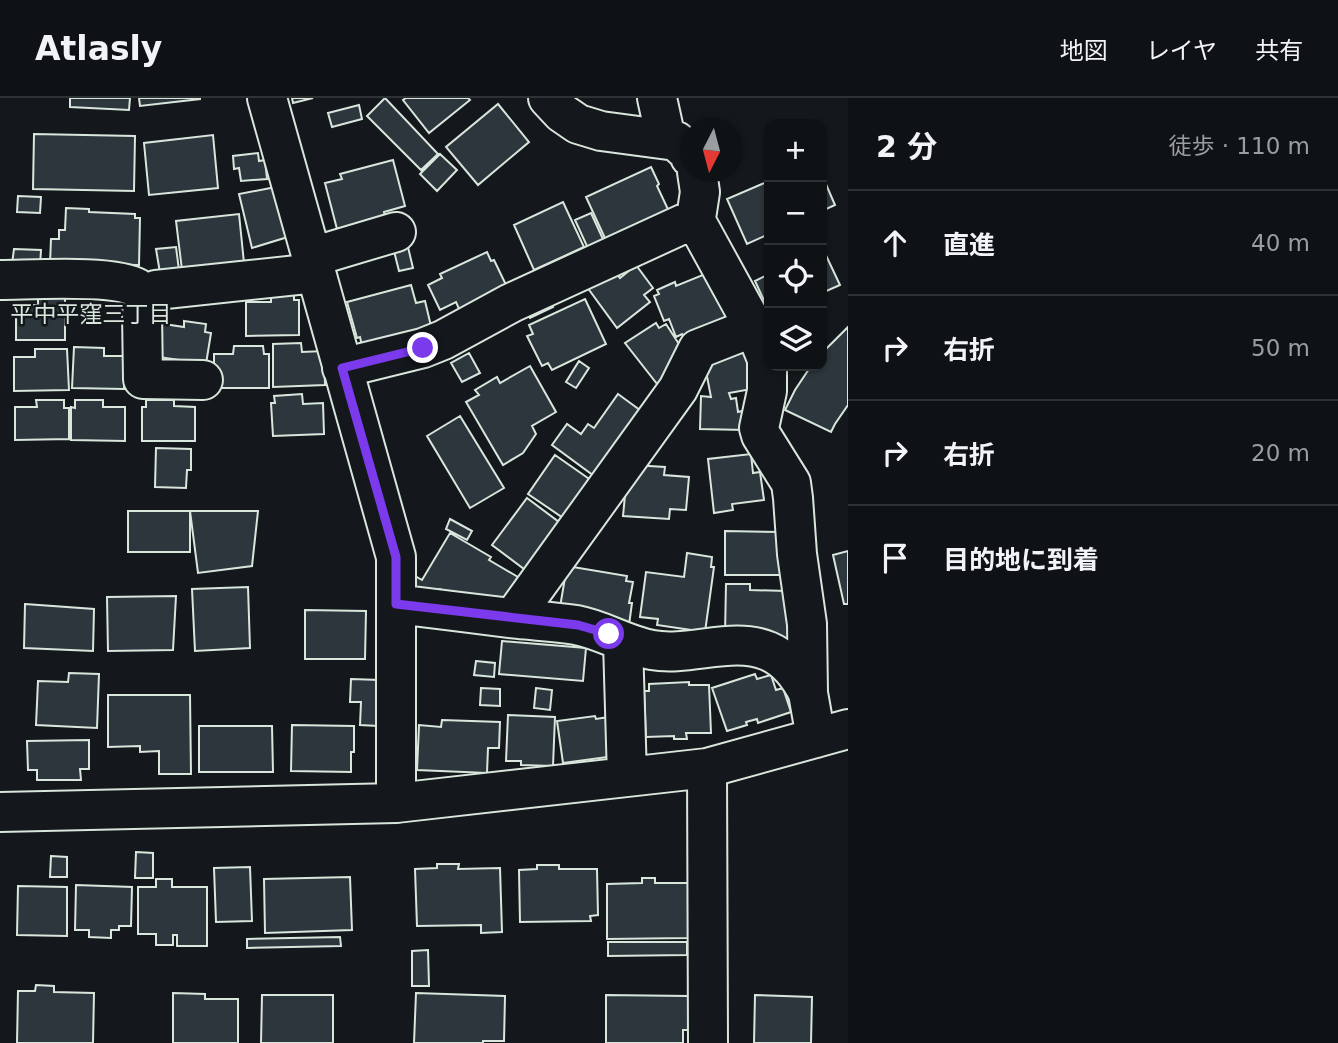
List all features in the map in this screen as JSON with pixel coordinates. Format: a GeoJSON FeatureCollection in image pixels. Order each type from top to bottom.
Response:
{"type":"FeatureCollection","features":[{"type":"Feature","properties":{"kind":"street"},"geometry":{"type":"LineString","coordinates":[[267,98],[396,557],[396,803]]}},
{"type":"Feature","properties":{"kind":"street"},"geometry":{"type":"LineString","coordinates":[[548,98],[562,114],[587,128],[678,148]]}},
{"type":"Feature","properties":{"kind":"street"},"geometry":{"type":"LineString","coordinates":[[657,98],[678,148]]}},
{"type":"Feature","properties":{"kind":"street"},"geometry":{"type":"LineString","coordinates":[[698,182],[698,225],[754,327],[767,359],[767,391],[759,428],[791,483],[807,624],[808,692]]}},
{"type":"Feature","properties":{"kind":"street"},"geometry":{"type":"LineString","coordinates":[[342,368],[423,348],[443,340],[511,303],[696,218]]}},
{"type":"Feature","properties":{"kind":"street"},"geometry":{"type":"LineString","coordinates":[[203,380],[143,379],[142,313],[148,299],[156,290],[314,265],[396,232]]}},
{"type":"Feature","properties":{"kind":"street"},"geometry":{"type":"LineString","coordinates":[[0,280],[122,282],[138,288],[148,299]]}},
{"type":"Feature","properties":{"kind":"street"},"geometry":{"type":"LineString","coordinates":[[513,618],[678,390],[698,349],[754,327]]}},
{"type":"Feature","properties":{"kind":"street"},"geometry":{"type":"LineString","coordinates":[[0,811],[396,803],[707,768],[832,733],[800,677],[769,651],[732,646],[674,652],[652,650],[578,625],[396,604]]}},
{"type":"Feature","properties":{"kind":"street"},"geometry":{"type":"LineString","coordinates":[[623,642],[627,777]]}},
{"type":"Feature","properties":{"kind":"street"},"geometry":{"type":"LineString","coordinates":[[707,768],[708,1043]]}},
{"type":"Feature","properties":{"kind":"building"},"geometry":{"type":"Polygon","coordinates":[[[70,98],[130,98],[129,110],[70,107],[70,98]]]}},
{"type":"Feature","properties":{"kind":"building"},"geometry":{"type":"Polygon","coordinates":[[[139,98],[200,98],[200,99],[140,106],[139,98]]]}},
{"type":"Feature","properties":{"kind":"building"},"geometry":{"type":"Polygon","coordinates":[[[292,98],[313,98],[293,103],[292,98]]]}},
{"type":"Feature","properties":{"kind":"building"},"geometry":{"type":"Polygon","coordinates":[[[385,98],[438,154],[421,170],[367,116],[385,98]]]}},
{"type":"Feature","properties":{"kind":"building"},"geometry":{"type":"Polygon","coordinates":[[[403,100],[470,100],[429,133],[403,100]]]}},
{"type":"Feature","properties":{"kind":"building"},"geometry":{"type":"Polygon","coordinates":[[[498,104],[529,142],[478,185],[446,147],[498,104]]]}},
{"type":"Feature","properties":{"kind":"building"},"geometry":{"type":"Polygon","coordinates":[[[359,105],[362,119],[332,127],[328,113],[359,105]]]}},
{"type":"Feature","properties":{"kind":"building"},"geometry":{"type":"Polygon","coordinates":[[[34,134],[135,136],[134,191],[33,189],[34,134]]]}},
{"type":"Feature","properties":{"kind":"building"},"geometry":{"type":"Polygon","coordinates":[[[213,135],[218,188],[149,195],[144,143],[213,135]]]}},
{"type":"Feature","properties":{"kind":"building"},"geometry":{"type":"Polygon","coordinates":[[[258,153],[259,161],[265,160],[267,179],[241,181],[239,168],[234,169],[233,156],[258,153]]]}},
{"type":"Feature","properties":{"kind":"building"},"geometry":{"type":"Polygon","coordinates":[[[440,154],[457,170],[437,191],[420,174],[440,154]]]}},
{"type":"Feature","properties":{"kind":"building"},"geometry":{"type":"Polygon","coordinates":[[[393,160],[405,206],[384,212],[385,216],[337,229],[325,183],[342,179],[340,174],[393,160]]]}},
{"type":"Feature","properties":{"kind":"building"},"geometry":{"type":"Polygon","coordinates":[[[651,167],[673,220],[610,249],[586,197],[651,167]]]}},
{"type":"Feature","properties":{"kind":"building"},"geometry":{"type":"Polygon","coordinates":[[[764,183],[764,236],[747,244],[727,199],[764,183]]]}},
{"type":"Feature","properties":{"kind":"building"},"geometry":{"type":"Polygon","coordinates":[[[276,187],[291,236],[252,248],[239,194],[276,187]]]}},
{"type":"Feature","properties":{"kind":"building"},"geometry":{"type":"Polygon","coordinates":[[[827,187],[835,205],[827,209],[827,187]]]}},
{"type":"Feature","properties":{"kind":"building"},"geometry":{"type":"Polygon","coordinates":[[[18,196],[41,197],[40,213],[17,212],[18,196]]]}},
{"type":"Feature","properties":{"kind":"building"},"geometry":{"type":"Polygon","coordinates":[[[563,202],[584,247],[534,270],[514,225],[563,202]]]}},
{"type":"Feature","properties":{"kind":"building"},"geometry":{"type":"Polygon","coordinates":[[[66,208],[135,214],[135,218],[140,218],[139,265],[50,264],[51,239],[59,239],[59,230],[65,230],[66,208]]]}},
{"type":"Feature","properties":{"kind":"building"},"geometry":{"type":"Polygon","coordinates":[[[591,213],[608,250],[592,257],[575,220],[591,213]]]}},
{"type":"Feature","properties":{"kind":"building"},"geometry":{"type":"Polygon","coordinates":[[[239,214],[244,263],[182,270],[176,221],[239,214]]]}},
{"type":"Feature","properties":{"kind":"building"},"geometry":{"type":"Polygon","coordinates":[[[407,243],[413,268],[399,271],[393,247],[407,243]]]}},
{"type":"Feature","properties":{"kind":"building"},"geometry":{"type":"Polygon","coordinates":[[[176,247],[179,270],[160,273],[156,249],[176,247]]]}},
{"type":"Feature","properties":{"kind":"building"},"geometry":{"type":"Polygon","coordinates":[[[14,249],[41,250],[40,266],[12,264],[14,249]]]}},
{"type":"Feature","properties":{"kind":"building"},"geometry":{"type":"Polygon","coordinates":[[[487,252],[491,261],[494,260],[508,289],[460,311],[456,302],[440,310],[428,285],[442,278],[440,274],[487,252]]]}},
{"type":"Feature","properties":{"kind":"building"},"geometry":{"type":"Polygon","coordinates":[[[827,257],[840,285],[827,291],[827,257]]]}},
{"type":"Feature","properties":{"kind":"building"},"geometry":{"type":"Polygon","coordinates":[[[636,265],[653,288],[644,295],[650,302],[617,328],[587,287],[612,268],[620,278],[636,265]]]}},
{"type":"Feature","properties":{"kind":"building"},"geometry":{"type":"Polygon","coordinates":[[[715,270],[732,328],[687,346],[682,334],[676,337],[669,319],[664,321],[654,296],[659,294],[657,290],[675,282],[676,286],[715,270]]]}},
{"type":"Feature","properties":{"kind":"building"},"geometry":{"type":"Polygon","coordinates":[[[764,276],[764,300],[755,281],[764,276]]]}},
{"type":"Feature","properties":{"kind":"building"},"geometry":{"type":"Polygon","coordinates":[[[411,285],[416,303],[425,301],[431,326],[363,350],[347,302],[411,285]]]}},
{"type":"Feature","properties":{"kind":"building"},"geometry":{"type":"Polygon","coordinates":[[[271,294],[294,294],[294,300],[299,300],[299,335],[246,336],[246,302],[271,302],[271,294]]]}},
{"type":"Feature","properties":{"kind":"building"},"geometry":{"type":"Polygon","coordinates":[[[548,295],[553,307],[530,318],[524,307],[548,295]]]}},
{"type":"Feature","properties":{"kind":"building"},"geometry":{"type":"Polygon","coordinates":[[[38,298],[65,298],[65,340],[16,340],[16,305],[38,305],[38,298]]]}},
{"type":"Feature","properties":{"kind":"building"},"geometry":{"type":"Polygon","coordinates":[[[585,299],[606,344],[552,370],[548,363],[542,366],[527,336],[533,334],[529,325],[585,299]]]}},
{"type":"Feature","properties":{"kind":"building"},"geometry":{"type":"Polygon","coordinates":[[[184,321],[206,324],[205,332],[211,333],[206,364],[152,356],[157,323],[184,327],[184,321]]]}},
{"type":"Feature","properties":{"kind":"building"},"geometry":{"type":"Polygon","coordinates":[[[656,323],[659,328],[666,324],[688,358],[661,389],[625,343],[656,323]]]}},
{"type":"Feature","properties":{"kind":"building"},"geometry":{"type":"Polygon","coordinates":[[[848,327],[848,405],[831,432],[785,410],[808,371],[827,371],[827,348],[848,327]]]}},
{"type":"Feature","properties":{"kind":"building"},"geometry":{"type":"Polygon","coordinates":[[[301,343],[302,352],[324,351],[325,385],[273,387],[273,344],[301,343]]]}},
{"type":"Feature","properties":{"kind":"building"},"geometry":{"type":"Polygon","coordinates":[[[234,346],[263,346],[264,354],[269,354],[269,388],[214,388],[214,354],[233,354],[234,346]]]}},
{"type":"Feature","properties":{"kind":"building"},"geometry":{"type":"Polygon","coordinates":[[[748,346],[757,388],[729,393],[731,399],[736,398],[738,412],[746,410],[745,430],[700,429],[701,396],[711,397],[704,361],[748,346]]]}},
{"type":"Feature","properties":{"kind":"building"},"geometry":{"type":"Polygon","coordinates":[[[74,347],[104,348],[104,356],[125,356],[124,389],[72,388],[74,347]]]}},
{"type":"Feature","properties":{"kind":"building"},"geometry":{"type":"Polygon","coordinates":[[[35,349],[67,349],[69,390],[14,391],[14,357],[35,357],[35,349]]]}},
{"type":"Feature","properties":{"kind":"building"},"geometry":{"type":"Polygon","coordinates":[[[469,353],[480,373],[462,382],[451,363],[469,353]]]}},
{"type":"Feature","properties":{"kind":"building"},"geometry":{"type":"Polygon","coordinates":[[[579,361],[589,368],[576,388],[566,382],[579,361]]]}},
{"type":"Feature","properties":{"kind":"building"},"geometry":{"type":"Polygon","coordinates":[[[530,366],[556,412],[532,426],[536,434],[523,453],[503,465],[466,402],[479,395],[475,390],[497,377],[500,383],[530,366]]]}},
{"type":"Feature","properties":{"kind":"building"},"geometry":{"type":"Polygon","coordinates":[[[302,394],[303,404],[323,403],[324,434],[273,436],[271,403],[275,403],[274,396],[302,394]]]}},
{"type":"Feature","properties":{"kind":"building"},"geometry":{"type":"Polygon","coordinates":[[[618,394],[648,416],[601,481],[552,445],[567,424],[581,434],[588,424],[594,428],[618,394]]]}},
{"type":"Feature","properties":{"kind":"building"},"geometry":{"type":"Polygon","coordinates":[[[36,400],[64,400],[64,408],[69,408],[69,439],[15,440],[15,407],[37,407],[36,400]]]}},
{"type":"Feature","properties":{"kind":"building"},"geometry":{"type":"Polygon","coordinates":[[[75,400],[103,400],[103,407],[125,407],[125,441],[71,440],[71,407],[75,408],[75,400]]]}},
{"type":"Feature","properties":{"kind":"building"},"geometry":{"type":"Polygon","coordinates":[[[146,400],[174,400],[174,406],[195,407],[195,441],[142,441],[142,407],[146,407],[146,400]]]}},
{"type":"Feature","properties":{"kind":"building"},"geometry":{"type":"Polygon","coordinates":[[[460,416],[504,488],[470,508],[427,436],[460,416]]]}},
{"type":"Feature","properties":{"kind":"building"},"geometry":{"type":"Polygon","coordinates":[[[156,448],[191,449],[191,470],[187,470],[186,488],[155,487],[156,448]]]}},
{"type":"Feature","properties":{"kind":"building"},"geometry":{"type":"Polygon","coordinates":[[[751,454],[753,473],[760,472],[764,500],[732,504],[733,510],[714,513],[708,459],[751,454]]]}},
{"type":"Feature","properties":{"kind":"building"},"geometry":{"type":"Polygon","coordinates":[[[555,455],[595,483],[569,522],[528,494],[555,455]]]}},
{"type":"Feature","properties":{"kind":"building"},"geometry":{"type":"Polygon","coordinates":[[[632,465],[665,467],[664,475],[689,477],[686,510],[670,509],[669,519],[623,516],[627,475],[632,465]]]}},
{"type":"Feature","properties":{"kind":"building"},"geometry":{"type":"Polygon","coordinates":[[[527,498],[567,528],[532,575],[492,545],[527,498]]]}},
{"type":"Feature","properties":{"kind":"building"},"geometry":{"type":"Polygon","coordinates":[[[128,511],[190,511],[190,552],[128,552],[128,511]]]}},
{"type":"Feature","properties":{"kind":"building"},"geometry":{"type":"Polygon","coordinates":[[[190,511],[258,511],[252,566],[198,573],[190,511]]]}},
{"type":"Feature","properties":{"kind":"building"},"geometry":{"type":"Polygon","coordinates":[[[450,519],[472,531],[467,540],[446,529],[450,519]]]}},
{"type":"Feature","properties":{"kind":"building"},"geometry":{"type":"Polygon","coordinates":[[[725,531],[781,532],[781,575],[725,575],[725,531]]]}},
{"type":"Feature","properties":{"kind":"building"},"geometry":{"type":"Polygon","coordinates":[[[450,533],[491,557],[489,560],[518,577],[500,608],[460,600],[440,589],[435,597],[415,594],[415,576],[422,580],[450,533]]]}},
{"type":"Feature","properties":{"kind":"building"},"geometry":{"type":"Polygon","coordinates":[[[848,551],[848,604],[844,604],[833,555],[848,551]]]}},
{"type":"Feature","properties":{"kind":"building"},"geometry":{"type":"Polygon","coordinates":[[[687,553],[712,557],[711,567],[714,567],[705,632],[657,625],[658,619],[640,617],[646,572],[684,577],[687,553]]]}},
{"type":"Feature","properties":{"kind":"building"},"geometry":{"type":"Polygon","coordinates":[[[567,566],[627,576],[626,581],[633,582],[629,625],[559,613],[567,566]]]}},
{"type":"Feature","properties":{"kind":"building"},"geometry":{"type":"Polygon","coordinates":[[[726,584],[750,584],[750,590],[786,591],[786,619],[795,620],[795,644],[725,634],[726,584]]]}},
{"type":"Feature","properties":{"kind":"building"},"geometry":{"type":"Polygon","coordinates":[[[248,587],[250,648],[195,651],[192,589],[248,587]]]}},
{"type":"Feature","properties":{"kind":"building"},"geometry":{"type":"Polygon","coordinates":[[[176,596],[173,650],[108,651],[107,597],[176,596]]]}},
{"type":"Feature","properties":{"kind":"building"},"geometry":{"type":"Polygon","coordinates":[[[25,604],[94,609],[93,651],[24,648],[25,604]]]}},
{"type":"Feature","properties":{"kind":"building"},"geometry":{"type":"Polygon","coordinates":[[[305,610],[366,611],[365,659],[305,659],[305,610]]]}},
{"type":"Feature","properties":{"kind":"building"},"geometry":{"type":"Polygon","coordinates":[[[502,641],[586,648],[583,681],[499,674],[502,641]]]}},
{"type":"Feature","properties":{"kind":"building"},"geometry":{"type":"Polygon","coordinates":[[[476,661],[495,663],[494,677],[474,675],[476,661]]]}},
{"type":"Feature","properties":{"kind":"building"},"geometry":{"type":"Polygon","coordinates":[[[69,673],[99,674],[97,728],[36,725],[38,681],[68,682],[69,673]]]}},
{"type":"Feature","properties":{"kind":"building"},"geometry":{"type":"Polygon","coordinates":[[[755,674],[757,679],[771,675],[776,690],[783,688],[791,712],[758,723],[757,719],[746,722],[747,725],[727,731],[712,688],[755,674]]]}},
{"type":"Feature","properties":{"kind":"building"},"geometry":{"type":"Polygon","coordinates":[[[351,679],[380,680],[378,726],[360,725],[361,702],[350,702],[351,679]]]}},
{"type":"Feature","properties":{"kind":"building"},"geometry":{"type":"Polygon","coordinates":[[[689,682],[689,685],[709,685],[711,733],[686,733],[687,739],[674,739],[674,736],[646,737],[644,691],[649,691],[649,684],[689,682]]]}},
{"type":"Feature","properties":{"kind":"building"},"geometry":{"type":"Polygon","coordinates":[[[481,688],[500,689],[500,706],[480,705],[481,688]]]}},
{"type":"Feature","properties":{"kind":"building"},"geometry":{"type":"Polygon","coordinates":[[[536,688],[552,690],[550,710],[534,708],[536,688]]]}},
{"type":"Feature","properties":{"kind":"building"},"geometry":{"type":"Polygon","coordinates":[[[108,695],[190,695],[191,774],[159,774],[159,751],[140,752],[140,746],[108,747],[108,695]]]}},
{"type":"Feature","properties":{"kind":"building"},"geometry":{"type":"Polygon","coordinates":[[[508,715],[555,717],[553,766],[521,765],[521,761],[506,761],[508,715]]]}},
{"type":"Feature","properties":{"kind":"building"},"geometry":{"type":"Polygon","coordinates":[[[595,716],[596,719],[609,717],[615,756],[563,763],[557,721],[595,716]]]}},
{"type":"Feature","properties":{"kind":"building"},"geometry":{"type":"Polygon","coordinates":[[[442,720],[500,722],[499,748],[488,748],[487,773],[417,770],[419,725],[441,727],[442,720]]]}},
{"type":"Feature","properties":{"kind":"building"},"geometry":{"type":"Polygon","coordinates":[[[292,725],[354,726],[351,772],[291,771],[292,725]]]}},
{"type":"Feature","properties":{"kind":"building"},"geometry":{"type":"Polygon","coordinates":[[[199,726],[272,726],[273,772],[199,772],[199,726]]]}},
{"type":"Feature","properties":{"kind":"building"},"geometry":{"type":"Polygon","coordinates":[[[89,740],[89,769],[80,769],[81,780],[37,780],[37,770],[28,770],[27,741],[89,740]]]}},
{"type":"Feature","properties":{"kind":"building"},"geometry":{"type":"Polygon","coordinates":[[[136,852],[153,853],[153,878],[135,878],[136,852]]]}},
{"type":"Feature","properties":{"kind":"building"},"geometry":{"type":"Polygon","coordinates":[[[51,856],[67,857],[67,877],[50,877],[51,856]]]}},
{"type":"Feature","properties":{"kind":"building"},"geometry":{"type":"Polygon","coordinates":[[[437,864],[459,864],[458,869],[500,868],[502,932],[481,933],[481,925],[417,926],[415,869],[437,868],[437,864]]]}},
{"type":"Feature","properties":{"kind":"building"},"geometry":{"type":"Polygon","coordinates":[[[537,865],[559,865],[559,869],[597,869],[598,915],[590,916],[591,921],[520,922],[519,870],[537,869],[537,865]]]}},
{"type":"Feature","properties":{"kind":"building"},"geometry":{"type":"Polygon","coordinates":[[[250,867],[252,921],[216,922],[214,868],[250,867]]]}},
{"type":"Feature","properties":{"kind":"building"},"geometry":{"type":"Polygon","coordinates":[[[350,877],[352,930],[265,933],[264,879],[350,877]]]}},
{"type":"Feature","properties":{"kind":"building"},"geometry":{"type":"Polygon","coordinates":[[[642,878],[655,878],[655,883],[688,883],[688,938],[607,939],[607,884],[642,883],[642,878]]]}},
{"type":"Feature","properties":{"kind":"building"},"geometry":{"type":"Polygon","coordinates":[[[156,879],[172,879],[172,887],[207,887],[207,946],[177,946],[177,935],[173,935],[173,945],[156,945],[156,934],[138,934],[138,887],[156,887],[156,879]]]}},
{"type":"Feature","properties":{"kind":"building"},"geometry":{"type":"Polygon","coordinates":[[[76,885],[132,887],[131,926],[119,926],[119,930],[111,930],[111,938],[89,937],[89,930],[75,930],[76,885]]]}},
{"type":"Feature","properties":{"kind":"building"},"geometry":{"type":"Polygon","coordinates":[[[18,886],[67,887],[67,936],[17,935],[18,886]]]}},
{"type":"Feature","properties":{"kind":"building"},"geometry":{"type":"Polygon","coordinates":[[[340,937],[341,946],[247,948],[247,939],[340,937]]]}},
{"type":"Feature","properties":{"kind":"building"},"geometry":{"type":"Polygon","coordinates":[[[608,942],[687,942],[687,955],[608,956],[608,942]]]}},
{"type":"Feature","properties":{"kind":"building"},"geometry":{"type":"Polygon","coordinates":[[[428,950],[429,986],[412,986],[412,951],[428,950]]]}},
{"type":"Feature","properties":{"kind":"building"},"geometry":{"type":"Polygon","coordinates":[[[36,985],[54,986],[54,992],[94,993],[93,1043],[17,1043],[18,991],[35,991],[36,985]]]}},
{"type":"Feature","properties":{"kind":"building"},"geometry":{"type":"Polygon","coordinates":[[[173,993],[205,994],[205,999],[238,999],[238,1043],[173,1043],[173,993]]]}},
{"type":"Feature","properties":{"kind":"building"},"geometry":{"type":"Polygon","coordinates":[[[416,993],[505,996],[504,1041],[414,1043],[416,993]]]}},
{"type":"Feature","properties":{"kind":"building"},"geometry":{"type":"Polygon","coordinates":[[[262,995],[333,995],[333,1043],[261,1043],[262,995]]]}},
{"type":"Feature","properties":{"kind":"building"},"geometry":{"type":"Polygon","coordinates":[[[606,995],[688,996],[688,1030],[683,1030],[683,1043],[606,1043],[606,995]]]}},
{"type":"Feature","properties":{"kind":"building"},"geometry":{"type":"Polygon","coordinates":[[[755,995],[812,997],[811,1043],[754,1043],[755,995]]]}},
{"type":"Feature","properties":{"kind":"district","name":"平中平窪三丁目"},"geometry":{"type":"Point","coordinates":[91,314]}},
{"type":"Feature","properties":{"kind":"route"},"geometry":{"type":"LineString","coordinates":[[423,348],[342,368],[396,557],[396,604],[578,625],[609,634]]}}]}
